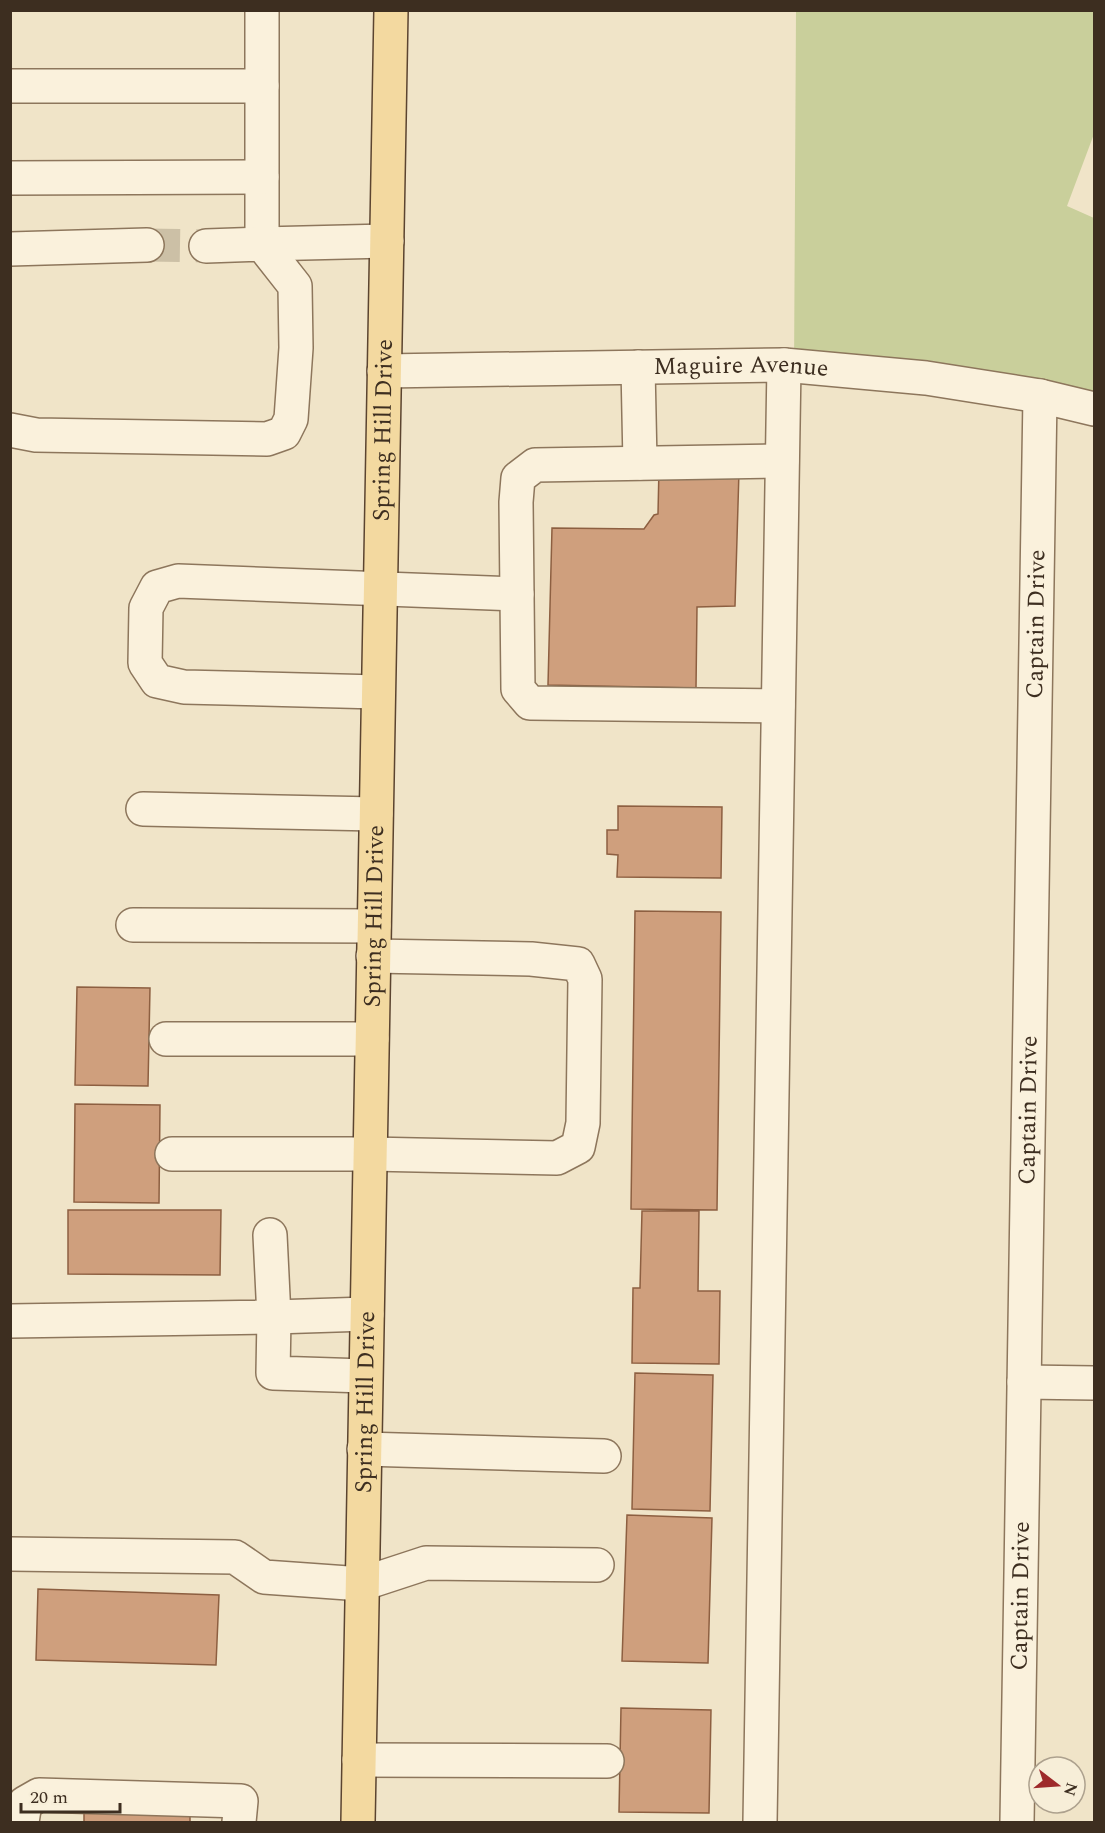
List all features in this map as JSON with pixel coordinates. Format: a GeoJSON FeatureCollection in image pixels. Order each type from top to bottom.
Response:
{"type":"FeatureCollection","features":[{"type":"Feature","properties":{"kind":"main road","name":"Spring Hill Drive"},"geometry":{"type":"LineString","coordinates":[[358,1822],[391,10]]}},
{"type":"Feature","properties":{"kind":"street"},"geometry":{"type":"LineString","coordinates":[[10,430],[47,435],[267,440],[284,433],[291,419],[292,407],[296,348],[295,286],[262,244],[262,10]]}},
{"type":"Feature","properties":{"kind":"street"},"geometry":{"type":"LineString","coordinates":[[10,86],[262,86]]}},
{"type":"Feature","properties":{"kind":"street"},"geometry":{"type":"LineString","coordinates":[[10,178],[262,177]]}},
{"type":"Feature","properties":{"kind":"street"},"geometry":{"type":"LineString","coordinates":[[206,246],[387,241]]}},
{"type":"Feature","properties":{"kind":"street"},"geometry":{"type":"LineString","coordinates":[[10,249],[147,245]]}},
{"type":"Feature","properties":{"kind":"street"},"geometry":{"type":"LineString","coordinates":[[760,1822],[784,365]]}},
{"type":"Feature","properties":{"kind":"street","name":"Maguire Avenue"},"geometry":{"type":"LineString","coordinates":[[384,371],[784,365],[926,378],[1040,396],[1095,409]]}},
{"type":"Feature","properties":{"kind":"street"},"geometry":{"type":"LineString","coordinates":[[638,367],[640,463]]}},
{"type":"Feature","properties":{"kind":"street","name":"Captain Drive"},"geometry":{"type":"LineString","coordinates":[[1017,1822],[1040,396]]}},
{"type":"Feature","properties":{"kind":"street"},"geometry":{"type":"LineString","coordinates":[[778,706],[531,703],[518,689],[516,502],[518,478],[535,465],[782,461]]}},
{"type":"Feature","properties":{"kind":"street"},"geometry":{"type":"LineString","coordinates":[[378,692],[184,687],[157,681],[145,663],[146,608],[157,587],[178,581],[517,594]]}},
{"type":"Feature","properties":{"kind":"street"},"geometry":{"type":"LineString","coordinates":[[142,809],[376,814]]}},
{"type":"Feature","properties":{"kind":"street"},"geometry":{"type":"LineString","coordinates":[[133,925],[373,941],[578,964],[585,979],[583,1123],[578,1147],[557,1158],[370,1154],[172,1154]]}},
{"type":"Feature","properties":{"kind":"street"},"geometry":{"type":"LineString","coordinates":[[166,1039],[372,1039]]}},
{"type":"Feature","properties":{"kind":"street"},"geometry":{"type":"LineString","coordinates":[[270,1235],[274,1317],[273,1373],[366,1376]]}},
{"type":"Feature","properties":{"kind":"street"},"geometry":{"type":"LineString","coordinates":[[10,1321],[367,1314]]}},
{"type":"Feature","properties":{"kind":"street"},"geometry":{"type":"LineString","coordinates":[[1024,1382],[1095,1383]]}},
{"type":"Feature","properties":{"kind":"street"},"geometry":{"type":"LineString","coordinates":[[364,1449],[604,1456]]}},
{"type":"Feature","properties":{"kind":"street"},"geometry":{"type":"LineString","coordinates":[[10,1554],[235,1557],[264,1578],[362,1584],[426,1563],[597,1565]]}},
{"type":"Feature","properties":{"kind":"street"},"geometry":{"type":"LineString","coordinates":[[359,1760],[607,1761]]}},
{"type":"Feature","properties":{"kind":"street"},"geometry":{"type":"LineString","coordinates":[[22,1822],[25,1803],[39,1795],[240,1812]]}},
{"type":"Feature","properties":{"kind":"green space"},"geometry":{"type":"Polygon","coordinates":[[[796,11],[1094,11],[1094,134],[1067,206],[1094,218],[1094,400],[794,374],[796,11]]]}},
{"type":"Feature","properties":{"kind":"building"},"geometry":{"type":"Polygon","coordinates":[[[659,468],[739,471],[735,606],[697,607],[696,688],[548,685],[552,528],[644,529],[654,515],[658,514],[659,468]]]}},
{"type":"Feature","properties":{"kind":"building"},"geometry":{"type":"Polygon","coordinates":[[[618,806],[722,807],[721,878],[617,877],[618,855],[607,854],[607,830],[618,830],[618,806]]]}},
{"type":"Feature","properties":{"kind":"building"},"geometry":{"type":"Polygon","coordinates":[[[635,911],[721,912],[717,1210],[631,1209],[635,911]]]}},
{"type":"Feature","properties":{"kind":"building"},"geometry":{"type":"Polygon","coordinates":[[[77,987],[150,988],[148,1086],[75,1085],[77,987]]]}},
{"type":"Feature","properties":{"kind":"building"},"geometry":{"type":"Polygon","coordinates":[[[75,1104],[160,1105],[159,1203],[74,1202],[75,1104]]]}},
{"type":"Feature","properties":{"kind":"building"},"geometry":{"type":"Polygon","coordinates":[[[68,1210],[221,1210],[220,1275],[68,1274],[68,1210]]]}},
{"type":"Feature","properties":{"kind":"building"},"geometry":{"type":"Polygon","coordinates":[[[642,1211],[699,1211],[698,1291],[720,1291],[719,1364],[632,1363],[633,1288],[640,1288],[642,1211]]]}},
{"type":"Feature","properties":{"kind":"building"},"geometry":{"type":"Polygon","coordinates":[[[635,1373],[713,1375],[710,1511],[632,1509],[635,1373]]]}},
{"type":"Feature","properties":{"kind":"building"},"geometry":{"type":"Polygon","coordinates":[[[627,1515],[712,1518],[708,1663],[622,1661],[627,1515]]]}},
{"type":"Feature","properties":{"kind":"building"},"geometry":{"type":"Polygon","coordinates":[[[38,1589],[219,1595],[216,1665],[36,1660],[38,1589]]]}},
{"type":"Feature","properties":{"kind":"building"},"geometry":{"type":"Polygon","coordinates":[[[621,1708],[711,1710],[709,1813],[619,1812],[621,1708]]]}},
{"type":"Feature","properties":{"kind":"building"},"geometry":{"type":"Polygon","coordinates":[[[190,1812],[190,1822],[84,1822],[84,1813],[190,1812]]]}},
{"type":"Feature","properties":{"kind":"tunnel"},"geometry":{"type":"LineString","coordinates":[[147,245],[206,246]]}}]}
